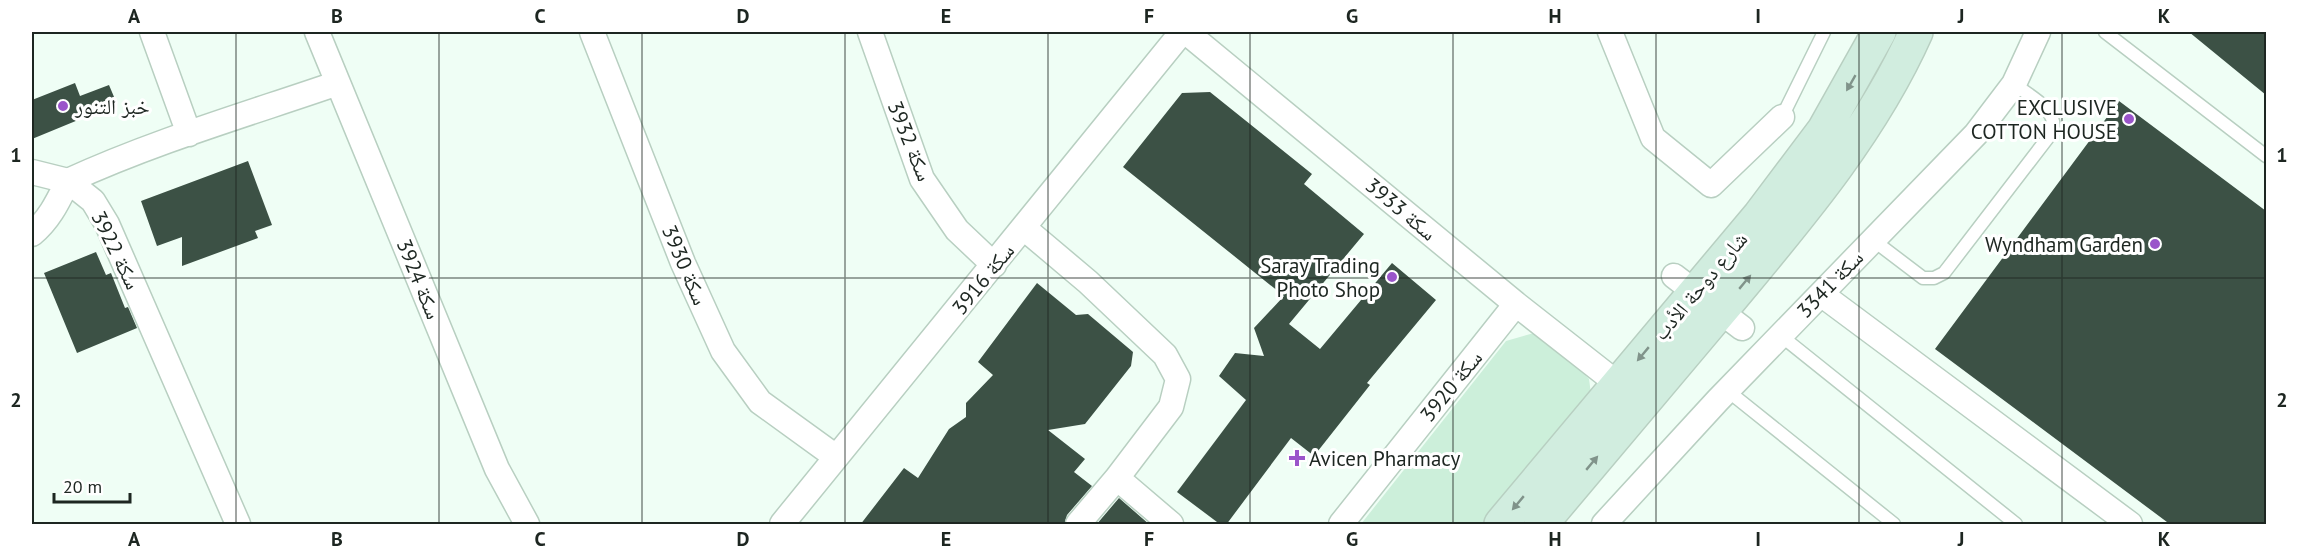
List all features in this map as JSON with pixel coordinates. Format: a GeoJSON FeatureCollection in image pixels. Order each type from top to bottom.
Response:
{"type":"FeatureCollection","features":[{"type":"Feature","properties":{"kind":"main road","name":"شارع دوحة الأدب"},"geometry":{"type":"LineString","coordinates":[[1541,525],[1708,302],[1760,215],[1824,130],[1879,32]]}},
{"type":"Feature","properties":{"kind":"main road","name":"شارع دوحة الأدب"},"geometry":{"type":"LineString","coordinates":[[1501,525],[1618,384],[1708,302],[1829,178],[1880,100],[1916,32]]}},
{"type":"Feature","properties":{"kind":"street"},"geometry":{"type":"LineString","coordinates":[[152,32],[189,134]]}},
{"type":"Feature","properties":{"kind":"street","name":"سكة 3924"},"geometry":{"type":"LineString","coordinates":[[317,32],[497,469],[527,525]]}},
{"type":"Feature","properties":{"kind":"street","name":"سكة 3930"},"geometry":{"type":"LineString","coordinates":[[592,32],[683,263],[723,351],[760,402],[836,457]]}},
{"type":"Feature","properties":{"kind":"street","name":"سكة 3932"},"geometry":{"type":"LineString","coordinates":[[870,32],[922,179],[957,230],[994,265]]}},
{"type":"Feature","properties":{"kind":"street","name":"سكة 3916"},"geometry":{"type":"LineString","coordinates":[[782,525],[1184,32]]}},
{"type":"Feature","properties":{"kind":"street","name":"سكة 3933"},"geometry":{"type":"LineString","coordinates":[[1184,32],[1516,304],[1618,384]]}},
{"type":"Feature","properties":{"kind":"street"},"geometry":{"type":"LineString","coordinates":[[1610,32],[1653,138],[1711,185],[1782,117]]}},
{"type":"Feature","properties":{"kind":"street","name":"سكة 3341"},"geometry":{"type":"LineString","coordinates":[[1604,525],[1780,335],[1976,134],[2014,84],[2038,32]]}},
{"type":"Feature","properties":{"kind":"street"},"geometry":{"type":"LineString","coordinates":[[32,234],[54,211],[69,181],[94,169],[189,134],[338,83]]}},
{"type":"Feature","properties":{"kind":"street"},"geometry":{"type":"LineString","coordinates":[[32,172],[69,181]]}},
{"type":"Feature","properties":{"kind":"street","name":"سكة 3922"},"geometry":{"type":"LineString","coordinates":[[69,181],[93,201],[107,224],[238,525]]}},
{"type":"Feature","properties":{"kind":"street"},"geometry":{"type":"LineString","coordinates":[[1024,228],[1089,282],[1165,356],[1178,379],[1171,407],[1078,525]]}},
{"type":"Feature","properties":{"kind":"street"},"geometry":{"type":"LineString","coordinates":[[1821,294],[2130,525]]}},
{"type":"Feature","properties":{"kind":"street","name":"سكة 3920"},"geometry":{"type":"LineString","coordinates":[[1341,525],[1516,304]]}},
{"type":"Feature","properties":{"kind":"street"},"geometry":{"type":"LineString","coordinates":[[1117,478],[1172,525]]}},
{"type":"Feature","properties":{"kind":"lane"},"geometry":{"type":"LineString","coordinates":[[1782,117],[1824,32]]}},
{"type":"Feature","properties":{"kind":"lane"},"geometry":{"type":"LineString","coordinates":[[2105,32],[2265,152]]}},
{"type":"Feature","properties":{"kind":"lane"},"geometry":{"type":"LineString","coordinates":[[1873,240],[1923,278],[1934,278],[1944,273],[2053,131],[2055,123],[2050,111],[2014,84]]}},
{"type":"Feature","properties":{"kind":"lane"},"geometry":{"type":"LineString","coordinates":[[1780,335],[2016,525]]}},
{"type":"Feature","properties":{"kind":"lane"},"geometry":{"type":"LineString","coordinates":[[1728,391],[1894,525]]}},
{"type":"Feature","properties":{"kind":"green space"},"geometry":{"type":"Polygon","coordinates":[[[1534,333],[1573,361],[1589,379],[1591,394],[1482,524],[1361,524],[1506,341],[1534,333]]]}},
{"type":"Feature","properties":{"kind":"building"},"geometry":{"type":"Polygon","coordinates":[[[2189,32],[2266,32],[2266,95],[2189,32]]]}},
{"type":"Feature","properties":{"kind":"building"},"geometry":{"type":"Polygon","coordinates":[[[75,83],[80,96],[109,85],[117,104],[32,139],[32,100],[75,83]]]}},
{"type":"Feature","properties":{"kind":"building"},"geometry":{"type":"Polygon","coordinates":[[[1210,92],[1312,174],[1304,184],[1364,234],[1289,324],[1320,349],[1392,263],[1436,300],[1367,383],[1370,385],[1314,456],[1291,438],[1226,525],[1221,525],[1177,492],[1246,400],[1219,376],[1235,353],[1264,356],[1254,328],[1284,296],[1123,167],[1182,93],[1210,92]]]}},
{"type":"Feature","properties":{"kind":"building"},"geometry":{"type":"Polygon","coordinates":[[[2119,101],[2266,211],[2266,525],[2171,525],[1935,349],[2119,101]]]}},
{"type":"Feature","properties":{"kind":"building"},"geometry":{"type":"Polygon","coordinates":[[[248,161],[272,225],[255,231],[258,238],[182,266],[182,237],[157,246],[141,201],[248,161]]]}},
{"type":"Feature","properties":{"kind":"building"},"geometry":{"type":"Polygon","coordinates":[[[96,252],[106,275],[111,273],[125,308],[128,307],[137,328],[77,353],[44,273],[96,252]]]}},
{"type":"Feature","properties":{"kind":"building"},"geometry":{"type":"Polygon","coordinates":[[[1037,283],[1076,315],[1088,314],[1133,352],[1131,366],[1085,424],[1048,430],[1085,459],[1074,472],[1092,486],[1067,515],[1064,525],[860,525],[904,468],[918,478],[949,429],[966,417],[966,403],[993,375],[978,362],[1037,283]]]}},
{"type":"Feature","properties":{"kind":"building"},"geometry":{"type":"Polygon","coordinates":[[[1119,498],[1150,525],[1096,525],[1119,498]]]}},
{"type":"Feature","properties":{"kind":"place","name":"خبز التنور"},"geometry":{"type":"Point","coordinates":[63,106]}},
{"type":"Feature","properties":{"kind":"place","name":"EXCLUSIVE COTTON HOUSE"},"geometry":{"type":"Point","coordinates":[2129,119]}},
{"type":"Feature","properties":{"kind":"place","name":"Wyndham Garden"},"geometry":{"type":"Point","coordinates":[2155,244]}},
{"type":"Feature","properties":{"kind":"place","name":"Saray Trading Photo Shop"},"geometry":{"type":"Point","coordinates":[1392,277]}},
{"type":"Feature","properties":{"kind":"place","name":"Avicen Pharmacy"},"geometry":{"type":"Point","coordinates":[1297,458]}}]}
